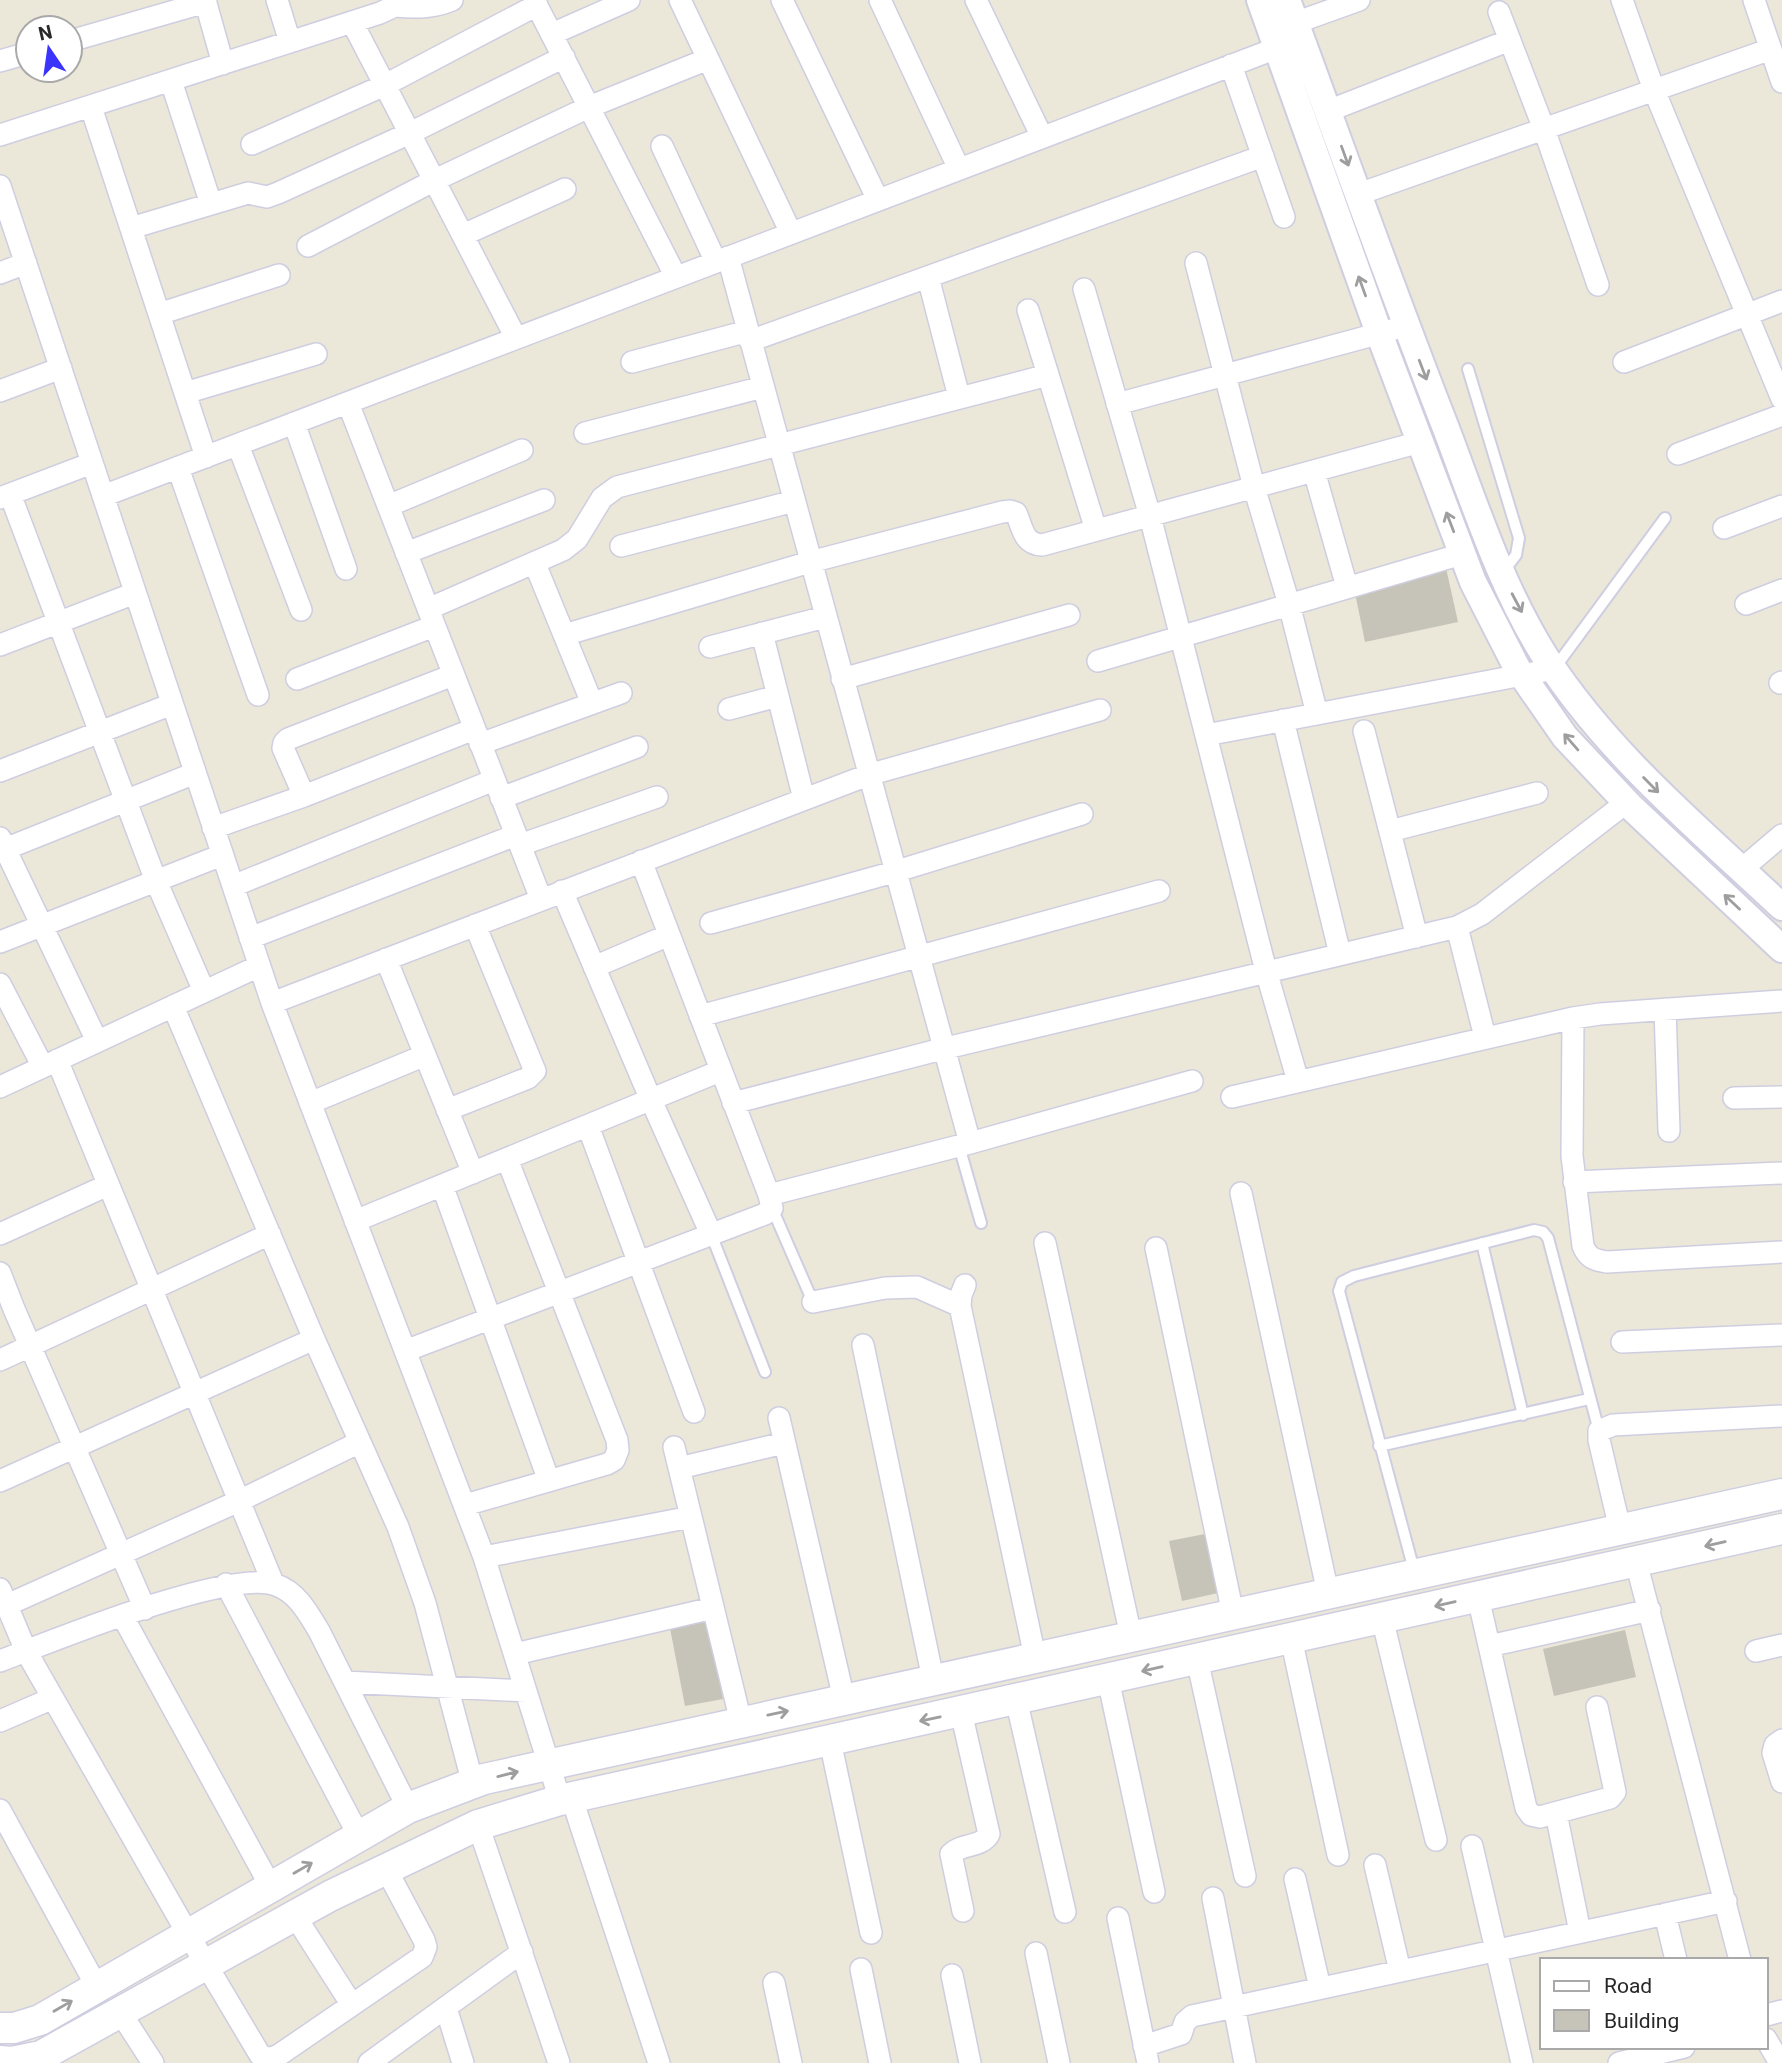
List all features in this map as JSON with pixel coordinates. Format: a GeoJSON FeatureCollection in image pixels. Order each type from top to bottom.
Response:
{"type":"FeatureCollection","features":[{"type":"Feature","properties":{"kind":"main road"},"geometry":{"type":"LineString","coordinates":[[0,2028],[14,2028],[30,2023],[408,1808],[473,1784],[549,1764],[1782,1494]]}},
{"type":"Feature","properties":{"kind":"main road"},"geometry":{"type":"LineString","coordinates":[[0,2061],[32,2061],[386,1869],[478,1825],[566,1798],[1782,1529]]}},
{"type":"Feature","properties":{"kind":"street"},"geometry":{"type":"LineString","coordinates":[[277,0],[290,42]]}},
{"type":"Feature","properties":{"kind":"street"},"geometry":{"type":"LineString","coordinates":[[0,135],[352,22],[397,3],[438,6],[452,0]]}},
{"type":"Feature","properties":{"kind":"street"},"geometry":{"type":"LineString","coordinates":[[552,34],[629,0]]}},
{"type":"Feature","properties":{"kind":"street"},"geometry":{"type":"LineString","coordinates":[[680,0],[791,233]]}},
{"type":"Feature","properties":{"kind":"street"},"geometry":{"type":"LineString","coordinates":[[782,0],[878,200]]}},
{"type":"Feature","properties":{"kind":"street"},"geometry":{"type":"LineString","coordinates":[[880,0],[959,169]]}},
{"type":"Feature","properties":{"kind":"street"},"geometry":{"type":"LineString","coordinates":[[976,0],[1042,137]]}},
{"type":"Feature","properties":{"kind":"street"},"geometry":{"type":"LineString","coordinates":[[1260,0],[1290,27],[1328,111],[1406,327],[1502,574],[1554,669],[1592,721],[1650,784],[1782,907]]}},
{"type":"Feature","properties":{"kind":"street"},"geometry":{"type":"LineString","coordinates":[[103,496],[1231,65],[1290,27],[1359,0]]}},
{"type":"Feature","properties":{"kind":"street"},"geometry":{"type":"LineString","coordinates":[[1622,0],[1654,90],[1782,398]]}},
{"type":"Feature","properties":{"kind":"street"},"geometry":{"type":"LineString","coordinates":[[1754,0],[1782,82]]}},
{"type":"Feature","properties":{"kind":"street"},"geometry":{"type":"LineString","coordinates":[[84,37],[206,1],[223,64]]}},
{"type":"Feature","properties":{"kind":"street"},"geometry":{"type":"LineString","coordinates":[[252,144],[385,85],[536,3],[676,277]]}},
{"type":"Feature","properties":{"kind":"street"},"geometry":{"type":"LineString","coordinates":[[1499,12],[1544,129],[1598,285]]}},
{"type":"Feature","properties":{"kind":"street"},"geometry":{"type":"LineString","coordinates":[[352,22],[516,338]]}},
{"type":"Feature","properties":{"kind":"street"},"geometry":{"type":"LineString","coordinates":[[1290,27],[1379,333],[1473,582],[1522,676],[1565,737],[1626,802],[1782,948]]}},
{"type":"Feature","properties":{"kind":"street"},"geometry":{"type":"LineString","coordinates":[[1328,111],[1510,40]]}},
{"type":"Feature","properties":{"kind":"street"},"geometry":{"type":"LineString","coordinates":[[1359,194],[1771,49]]}},
{"type":"Feature","properties":{"kind":"street"},"geometry":{"type":"LineString","coordinates":[[131,229],[248,193],[267,197],[411,133],[564,57]]}},
{"type":"Feature","properties":{"kind":"street"},"geometry":{"type":"LineString","coordinates":[[307,246],[435,180],[589,107],[708,59]]}},
{"type":"Feature","properties":{"kind":"street"},"geometry":{"type":"LineString","coordinates":[[1231,65],[1284,217]]}},
{"type":"Feature","properties":{"kind":"street"},"geometry":{"type":"LineString","coordinates":[[171,81],[211,204]]}},
{"type":"Feature","properties":{"kind":"street"},"geometry":{"type":"LineString","coordinates":[[90,107],[206,457]]}},
{"type":"Feature","properties":{"kind":"street"},"geometry":{"type":"LineString","coordinates":[[662,146],[722,260],[749,336],[942,1049],[964,1145]]}},
{"type":"Feature","properties":{"kind":"street"},"geometry":{"type":"LineString","coordinates":[[632,362],[749,336],[928,276],[1263,156]]}},
{"type":"Feature","properties":{"kind":"street"},"geometry":{"type":"LineString","coordinates":[[0,186],[259,966],[484,1557],[549,1764],[566,1798],[659,2063]]}},
{"type":"Feature","properties":{"kind":"street"},"geometry":{"type":"LineString","coordinates":[[463,235],[565,189]]}},
{"type":"Feature","properties":{"kind":"street"},"geometry":{"type":"LineString","coordinates":[[1196,263],[1317,714]]}},
{"type":"Feature","properties":{"kind":"street"},"geometry":{"type":"LineString","coordinates":[[0,273],[26,264]]}},
{"type":"Feature","properties":{"kind":"street"},"geometry":{"type":"LineString","coordinates":[[159,314],[279,275]]}},
{"type":"Feature","properties":{"kind":"street"},"geometry":{"type":"LineString","coordinates":[[928,276],[959,397]]}},
{"type":"Feature","properties":{"kind":"street"},"geometry":{"type":"LineString","coordinates":[[1084,289],[1150,516],[1266,971],[1298,1081]]}},
{"type":"Feature","properties":{"kind":"street"},"geometry":{"type":"LineString","coordinates":[[1624,362],[1782,301]]}},
{"type":"Feature","properties":{"kind":"street"},"geometry":{"type":"LineString","coordinates":[[1028,310],[1096,530]]}},
{"type":"Feature","properties":{"kind":"street"},"geometry":{"type":"LineString","coordinates":[[1117,404],[1406,327]]}},
{"type":"Feature","properties":{"kind":"street"},"geometry":{"type":"LineString","coordinates":[[185,393],[316,354]]}},
{"type":"Feature","properties":{"kind":"street"},"geometry":{"type":"LineString","coordinates":[[0,391],[61,368]]}},
{"type":"Feature","properties":{"kind":"street"},"geometry":{"type":"LineString","coordinates":[[297,679],[431,618],[563,550],[577,539],[602,498],[617,487],[1048,374]]}},
{"type":"Feature","properties":{"kind":"street"},"geometry":{"type":"LineString","coordinates":[[585,433],[763,387]]}},
{"type":"Feature","properties":{"kind":"street"},"geometry":{"type":"LineString","coordinates":[[348,403],[541,899]]}},
{"type":"Feature","properties":{"kind":"street"},"geometry":{"type":"LineString","coordinates":[[1678,454],[1782,415]]}},
{"type":"Feature","properties":{"kind":"street"},"geometry":{"type":"LineString","coordinates":[[294,423],[346,569]]}},
{"type":"Feature","properties":{"kind":"street"},"geometry":{"type":"LineString","coordinates":[[564,635],[810,562],[1010,511],[1016,513],[1026,538],[1032,544],[1042,545],[1420,442]]}},
{"type":"Feature","properties":{"kind":"street"},"geometry":{"type":"LineString","coordinates":[[238,444],[301,610]]}},
{"type":"Feature","properties":{"kind":"street"},"geometry":{"type":"LineString","coordinates":[[388,506],[522,450]]}},
{"type":"Feature","properties":{"kind":"street"},"geometry":{"type":"LineString","coordinates":[[92,463],[5,496],[100,732],[156,881],[204,991]]}},
{"type":"Feature","properties":{"kind":"street"},"geometry":{"type":"LineString","coordinates":[[178,468],[258,695]]}},
{"type":"Feature","properties":{"kind":"street"},"geometry":{"type":"LineString","coordinates":[[1314,471],[1347,587]]}},
{"type":"Feature","properties":{"kind":"street"},"geometry":{"type":"LineString","coordinates":[[406,553],[544,500]]}},
{"type":"Feature","properties":{"kind":"street"},"geometry":{"type":"LineString","coordinates":[[621,546],[794,501]]}},
{"type":"Feature","properties":{"kind":"street"},"geometry":{"type":"LineString","coordinates":[[1724,528],[1782,506]]}},
{"type":"Feature","properties":{"kind":"street"},"geometry":{"type":"LineString","coordinates":[[1098,661],[1462,554]]}},
{"type":"Feature","properties":{"kind":"street"},"geometry":{"type":"LineString","coordinates":[[535,564],[592,703]]}},
{"type":"Feature","properties":{"kind":"street"},"geometry":{"type":"LineString","coordinates":[[1746,604],[1782,590]]}},
{"type":"Feature","properties":{"kind":"street"},"geometry":{"type":"LineString","coordinates":[[0,645],[135,593]]}},
{"type":"Feature","properties":{"kind":"street"},"geometry":{"type":"LineString","coordinates":[[842,679],[1069,615]]}},
{"type":"Feature","properties":{"kind":"street"},"geometry":{"type":"LineString","coordinates":[[710,647],[825,617]]}},
{"type":"Feature","properties":{"kind":"street"},"geometry":{"type":"LineString","coordinates":[[762,634],[804,799]]}},
{"type":"Feature","properties":{"kind":"street"},"geometry":{"type":"LineString","coordinates":[[1206,735],[1554,669]]}},
{"type":"Feature","properties":{"kind":"street"},"geometry":{"type":"LineString","coordinates":[[304,796],[284,743],[294,736],[453,675]]}},
{"type":"Feature","properties":{"kind":"street"},"geometry":{"type":"LineString","coordinates":[[213,828],[477,736],[621,693]]}},
{"type":"Feature","properties":{"kind":"street"},"geometry":{"type":"LineString","coordinates":[[729,709],[778,695]]}},
{"type":"Feature","properties":{"kind":"street"},"geometry":{"type":"LineString","coordinates":[[0,771],[172,704]]}},
{"type":"Feature","properties":{"kind":"street"},"geometry":{"type":"LineString","coordinates":[[272,1003],[868,775],[1100,710]]}},
{"type":"Feature","properties":{"kind":"street"},"geometry":{"type":"LineString","coordinates":[[1283,720],[1340,954]]}},
{"type":"Feature","properties":{"kind":"street"},"geometry":{"type":"LineString","coordinates":[[1364,731],[1417,937]]}},
{"type":"Feature","properties":{"kind":"street"},"geometry":{"type":"LineString","coordinates":[[233,886],[498,789],[637,747]]}},
{"type":"Feature","properties":{"kind":"street"},"geometry":{"type":"LineString","coordinates":[[97,1041],[2,844],[126,801],[195,773]]}},
{"type":"Feature","properties":{"kind":"street"},"geometry":{"type":"LineString","coordinates":[[1390,831],[1537,793]]}},
{"type":"Feature","properties":{"kind":"street"},"geometry":{"type":"LineString","coordinates":[[250,938],[518,840],[657,797]]}},
{"type":"Feature","properties":{"kind":"street"},"geometry":{"type":"LineString","coordinates":[[733,1103],[942,1049],[1457,927],[1482,914],[1626,802]]}},
{"type":"Feature","properties":{"kind":"street"},"geometry":{"type":"LineString","coordinates":[[711,923],[894,872],[1082,814]]}},
{"type":"Feature","properties":{"kind":"street"},"geometry":{"type":"LineString","coordinates":[[1742,869],[1782,835]]}},
{"type":"Feature","properties":{"kind":"street"},"geometry":{"type":"LineString","coordinates":[[0,942],[222,855]]}},
{"type":"Feature","properties":{"kind":"street"},"geometry":{"type":"LineString","coordinates":[[405,1351],[765,1214],[771,1201],[641,861]]}},
{"type":"Feature","properties":{"kind":"street"},"geometry":{"type":"LineString","coordinates":[[562,891],[650,1101],[711,1234]]}},
{"type":"Feature","properties":{"kind":"street"},"geometry":{"type":"LineString","coordinates":[[700,1016],[918,959],[1159,891]]}},
{"type":"Feature","properties":{"kind":"street"},"geometry":{"type":"LineString","coordinates":[[447,1110],[528,1078],[535,1071],[475,925]]}},
{"type":"Feature","properties":{"kind":"street"},"geometry":{"type":"LineString","coordinates":[[1457,927],[1485,1037]]}},
{"type":"Feature","properties":{"kind":"street"},"geometry":{"type":"LineString","coordinates":[[594,967],[669,935]]}},
{"type":"Feature","properties":{"kind":"street"},"geometry":{"type":"LineString","coordinates":[[386,959],[473,1173]]}},
{"type":"Feature","properties":{"kind":"street"},"geometry":{"type":"LineString","coordinates":[[0,1087],[259,966]]}},
{"type":"Feature","properties":{"kind":"street"},"geometry":{"type":"LineString","coordinates":[[0,984],[50,1064],[108,1185],[273,1583]]}},
{"type":"Feature","properties":{"kind":"street"},"geometry":{"type":"LineString","coordinates":[[1232,1097],[1573,1018],[1782,1001]]}},
{"type":"Feature","properties":{"kind":"street"},"geometry":{"type":"LineString","coordinates":[[173,1006],[314,1339],[398,1527],[425,1603],[473,1784]]}},
{"type":"Feature","properties":{"kind":"street"},"geometry":{"type":"LineString","coordinates":[[1665,1009],[1669,1131]]}},
{"type":"Feature","properties":{"kind":"street"},"geometry":{"type":"LineString","coordinates":[[1573,1018],[1572,1156],[1583,1246],[1587,1255],[1606,1262],[1782,1252]]}},
{"type":"Feature","properties":{"kind":"street"},"geometry":{"type":"LineString","coordinates":[[310,1103],[424,1056]]}},
{"type":"Feature","properties":{"kind":"street"},"geometry":{"type":"LineString","coordinates":[[355,1221],[720,1071]]}},
{"type":"Feature","properties":{"kind":"street"},"geometry":{"type":"LineString","coordinates":[[771,1201],[1192,1081]]}},
{"type":"Feature","properties":{"kind":"street"},"geometry":{"type":"LineString","coordinates":[[1734,1097],[1782,1097]]}},
{"type":"Feature","properties":{"kind":"street"},"geometry":{"type":"LineString","coordinates":[[588,1126],[694,1412]]}},
{"type":"Feature","properties":{"kind":"street"},"geometry":{"type":"LineString","coordinates":[[464,1505],[607,1464],[614,1460],[618,1450],[617,1440],[507,1158]]}},
{"type":"Feature","properties":{"kind":"street"},"geometry":{"type":"LineString","coordinates":[[1574,1182],[1782,1173]]}},
{"type":"Feature","properties":{"kind":"street"},"geometry":{"type":"LineString","coordinates":[[0,1234],[108,1185]]}},
{"type":"Feature","properties":{"kind":"street"},"geometry":{"type":"LineString","coordinates":[[442,1185],[549,1481]]}},
{"type":"Feature","properties":{"kind":"street"},"geometry":{"type":"LineString","coordinates":[[1241,1193],[1328,1593]]}},
{"type":"Feature","properties":{"kind":"street"},"geometry":{"type":"LineString","coordinates":[[0,1360],[270,1234]]}},
{"type":"Feature","properties":{"kind":"street"},"geometry":{"type":"LineString","coordinates":[[1045,1243],[1131,1636]]}},
{"type":"Feature","properties":{"kind":"street"},"geometry":{"type":"LineString","coordinates":[[1156,1248],[1233,1614]]}},
{"type":"Feature","properties":{"kind":"street"},"geometry":{"type":"LineString","coordinates":[[0,1273],[7,1312],[30,1346],[145,1609]]}},
{"type":"Feature","properties":{"kind":"street"},"geometry":{"type":"LineString","coordinates":[[813,1302],[885,1288],[916,1287],[962,1295],[1035,1657]]}},
{"type":"Feature","properties":{"kind":"street"},"geometry":{"type":"LineString","coordinates":[[1622,1342],[1782,1335]]}},
{"type":"Feature","properties":{"kind":"street"},"geometry":{"type":"LineString","coordinates":[[0,1481],[314,1339]]}},
{"type":"Feature","properties":{"kind":"street"},"geometry":{"type":"LineString","coordinates":[[863,1345],[933,1679]]}},
{"type":"Feature","properties":{"kind":"street"},"geometry":{"type":"LineString","coordinates":[[1620,1529],[1599,1431],[1613,1424],[1782,1416]]}},
{"type":"Feature","properties":{"kind":"street"},"geometry":{"type":"LineString","coordinates":[[779,1418],[844,1699]]}},
{"type":"Feature","properties":{"kind":"street"},"geometry":{"type":"LineString","coordinates":[[360,1442],[121,1554],[3,1597],[26,1651],[260,2055],[268,2059],[279,2055],[422,1957],[425,1952],[424,1940],[386,1869]]}},
{"type":"Feature","properties":{"kind":"street"},"geometry":{"type":"LineString","coordinates":[[679,1468],[784,1443]]}},
{"type":"Feature","properties":{"kind":"street"},"geometry":{"type":"LineString","coordinates":[[674,1447],[741,1722]]}},
{"type":"Feature","properties":{"kind":"street"},"geometry":{"type":"LineString","coordinates":[[484,1557],[691,1517]]}},
{"type":"Feature","properties":{"kind":"street"},"geometry":{"type":"LineString","coordinates":[[1636,1562],[1740,1958]]}},
{"type":"Feature","properties":{"kind":"street"},"geometry":{"type":"LineString","coordinates":[[0,1661],[145,1609],[226,1584],[273,1583],[287,1589],[303,1606],[345,1682],[408,1808]]}},
{"type":"Feature","properties":{"kind":"street"},"geometry":{"type":"LineString","coordinates":[[226,1584],[359,1836]]}},
{"type":"Feature","properties":{"kind":"street"},"geometry":{"type":"LineString","coordinates":[[1478,1597],[1526,1808],[1531,1815],[1539,1817],[1556,1813],[1610,1798],[1615,1792],[1597,1707]]}},
{"type":"Feature","properties":{"kind":"street"},"geometry":{"type":"LineString","coordinates":[[515,1654],[713,1608]]}},
{"type":"Feature","properties":{"kind":"street"},"geometry":{"type":"LineString","coordinates":[[1489,1646],[1650,1610]]}},
{"type":"Feature","properties":{"kind":"street"},"geometry":{"type":"LineString","coordinates":[[122,1617],[271,1887]]}},
{"type":"Feature","properties":{"kind":"street"},"geometry":{"type":"LineString","coordinates":[[1382,1618],[1436,1840]]}},
{"type":"Feature","properties":{"kind":"street"},"geometry":{"type":"LineString","coordinates":[[1291,1638],[1338,1855]]}},
{"type":"Feature","properties":{"kind":"street"},"geometry":{"type":"LineString","coordinates":[[1756,1651],[1782,1645]]}},
{"type":"Feature","properties":{"kind":"street"},"geometry":{"type":"LineString","coordinates":[[1197,1659],[1245,1876]]}},
{"type":"Feature","properties":{"kind":"street"},"geometry":{"type":"LineString","coordinates":[[1108,1679],[1154,1892]]}},
{"type":"Feature","properties":{"kind":"street"},"geometry":{"type":"LineString","coordinates":[[345,1682],[526,1691]]}},
{"type":"Feature","properties":{"kind":"street"},"geometry":{"type":"LineString","coordinates":[[0,1721],[53,1698]]}},
{"type":"Feature","properties":{"kind":"street"},"geometry":{"type":"LineString","coordinates":[[1016,1699],[1065,1912]]}},
{"type":"Feature","properties":{"kind":"street"},"geometry":{"type":"LineString","coordinates":[[961,1712],[989,1834],[983,1842],[960,1848],[951,1854],[964,1911]]}},
{"type":"Feature","properties":{"kind":"street"},"geometry":{"type":"LineString","coordinates":[[1782,1740],[1775,1745],[1773,1753],[1782,1782]]}},
{"type":"Feature","properties":{"kind":"street"},"geometry":{"type":"LineString","coordinates":[[830,1741],[871,1933]]}},
{"type":"Feature","properties":{"kind":"street"},"geometry":{"type":"LineString","coordinates":[[0,1810],[97,1986]]}},
{"type":"Feature","properties":{"kind":"street"},"geometry":{"type":"LineString","coordinates":[[1556,1813],[1580,1933]]}},
{"type":"Feature","properties":{"kind":"street"},"geometry":{"type":"LineString","coordinates":[[478,1825],[559,2063]]}},
{"type":"Feature","properties":{"kind":"street"},"geometry":{"type":"LineString","coordinates":[[1472,1846],[1522,2063]]}},
{"type":"Feature","properties":{"kind":"street"},"geometry":{"type":"LineString","coordinates":[[1376,1865],[1400,1971]]}},
{"type":"Feature","properties":{"kind":"street"},"geometry":{"type":"LineString","coordinates":[[1295,1879],[1320,1988]]}},
{"type":"Feature","properties":{"kind":"street"},"geometry":{"type":"LineString","coordinates":[[1213,1898],[1245,2063]]}},
{"type":"Feature","properties":{"kind":"street"},"geometry":{"type":"LineString","coordinates":[[1118,1918],[1146,2054],[1181,2034],[1185,2022],[1192,2016],[1726,1902]]}},
{"type":"Feature","properties":{"kind":"street"},"geometry":{"type":"LineString","coordinates":[[1665,1914],[1676,1958]]}},
{"type":"Feature","properties":{"kind":"street"},"geometry":{"type":"LineString","coordinates":[[295,1916],[352,2005]]}},
{"type":"Feature","properties":{"kind":"street"},"geometry":{"type":"LineString","coordinates":[[372,2062],[522,1952]]}},
{"type":"Feature","properties":{"kind":"street"},"geometry":{"type":"LineString","coordinates":[[1036,1953],[1059,2063]]}},
{"type":"Feature","properties":{"kind":"street"},"geometry":{"type":"LineString","coordinates":[[862,1969],[880,2063]]}},
{"type":"Feature","properties":{"kind":"street"},"geometry":{"type":"LineString","coordinates":[[952,1975],[970,2063]]}},
{"type":"Feature","properties":{"kind":"street"},"geometry":{"type":"LineString","coordinates":[[775,1983],[791,2063]]}},
{"type":"Feature","properties":{"kind":"street"},"geometry":{"type":"LineString","coordinates":[[446,2008],[463,2063]]}},
{"type":"Feature","properties":{"kind":"street"},"geometry":{"type":"LineString","coordinates":[[120,2012],[153,2063]]}},
{"type":"Feature","properties":{"kind":"street"},"geometry":{"type":"LineString","coordinates":[[30,2023],[32,2061]]}},
{"type":"Feature","properties":{"kind":"street"},"geometry":{"type":"LineString","coordinates":[[1768,2042],[1780,2063]]}},
{"type":"Feature","properties":{"kind":"street"},"geometry":{"type":"LineString","coordinates":[[1619,2063],[1676,2049]]}},
{"type":"Feature","properties":{"kind":"lane"},"geometry":{"type":"LineString","coordinates":[[1468,369],[1519,538],[1516,555],[1502,574]]}},
{"type":"Feature","properties":{"kind":"lane"},"geometry":{"type":"LineString","coordinates":[[1554,669],[1665,518]]}},
{"type":"Feature","properties":{"kind":"lane"},"geometry":{"type":"LineString","coordinates":[[964,1145],[981,1223]]}},
{"type":"Feature","properties":{"kind":"lane"},"geometry":{"type":"LineString","coordinates":[[771,1201],[813,1302]]}},
{"type":"Feature","properties":{"kind":"lane"},"geometry":{"type":"LineString","coordinates":[[1415,1574],[1339,1291],[1342,1282],[1354,1276],[1534,1230],[1543,1232],[1548,1238],[1599,1431]]}},
{"type":"Feature","properties":{"kind":"lane"},"geometry":{"type":"LineString","coordinates":[[711,1234],[765,1372]]}},
{"type":"Feature","properties":{"kind":"lane"},"geometry":{"type":"LineString","coordinates":[[1482,1243],[1523,1415]]}},
{"type":"Feature","properties":{"kind":"lane"},"geometry":{"type":"LineString","coordinates":[[1379,1446],[1589,1399]]}},
{"type":"Feature","properties":{"kind":"building"},"geometry":{"type":"Polygon","coordinates":[[[1446,568],[1458,622],[1365,642],[1354,588],[1446,568]]]}},
{"type":"Feature","properties":{"kind":"building"},"geometry":{"type":"Polygon","coordinates":[[[1205,1534],[1218,1593],[1182,1601],[1169,1541],[1205,1534]]]}},
{"type":"Feature","properties":{"kind":"building"},"geometry":{"type":"Polygon","coordinates":[[[708,1621],[723,1699],[685,1706],[670,1628],[708,1621]]]}},
{"type":"Feature","properties":{"kind":"building"},"geometry":{"type":"Polygon","coordinates":[[[1625,1630],[1636,1677],[1554,1696],[1543,1649],[1625,1630]]]}}]}
